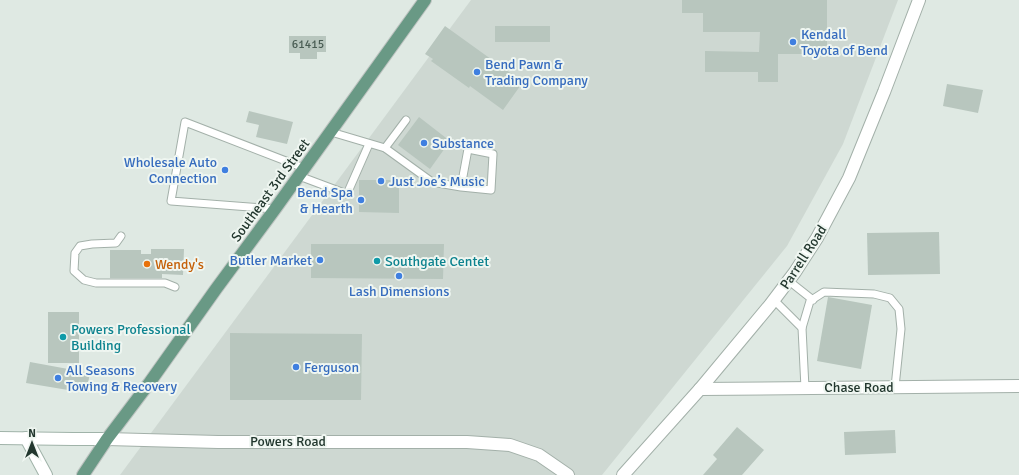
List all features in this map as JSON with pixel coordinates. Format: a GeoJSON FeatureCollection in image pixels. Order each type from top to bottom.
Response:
{"type":"FeatureCollection","features":[{"type":"Feature","properties":{"kind":"main road","name":"Southeast 3rd Street"},"geometry":{"type":"LineString","coordinates":[[83,475],[107,439],[276,209],[425,0]]}},
{"type":"Feature","properties":{"kind":"street","name":"Parrell Road"},"geometry":{"type":"LineString","coordinates":[[623,475],[700,389],[774,300],[817,238],[849,178],[919,0]]}},
{"type":"Feature","properties":{"kind":"street","name":"Chase Road"},"geometry":{"type":"LineString","coordinates":[[700,389],[1019,386]]}},
{"type":"Feature","properties":{"kind":"street","name":"Powers Road"},"geometry":{"type":"LineString","coordinates":[[0,438],[218,442],[467,442],[510,445],[539,455],[568,475]]}},
{"type":"Feature","properties":{"kind":"street"},"geometry":{"type":"LineString","coordinates":[[26,438],[46,475]]}},
{"type":"Feature","properties":{"kind":"lane"},"geometry":{"type":"LineString","coordinates":[[385,148],[406,120]]}},
{"type":"Feature","properties":{"kind":"lane"},"geometry":{"type":"LineString","coordinates":[[276,209],[171,201],[185,122],[302,172],[347,194],[369,144]]}},
{"type":"Feature","properties":{"kind":"lane"},"geometry":{"type":"LineString","coordinates":[[331,132],[385,148],[432,182],[461,187],[490,190],[493,154],[468,149],[461,187]]}},
{"type":"Feature","properties":{"kind":"lane"},"geometry":{"type":"LineString","coordinates":[[121,236],[116,243],[80,246],[75,253],[74,271],[84,280],[96,283],[165,283],[175,287]]}},
{"type":"Feature","properties":{"kind":"lane"},"geometry":{"type":"LineString","coordinates":[[789,280],[813,300]]}},
{"type":"Feature","properties":{"kind":"lane"},"geometry":{"type":"LineString","coordinates":[[805,388],[802,328],[810,301],[824,292],[874,294],[890,298],[898,309],[901,329],[895,387]]}},
{"type":"Feature","properties":{"kind":"lane"},"geometry":{"type":"LineString","coordinates":[[774,300],[802,328]]}},
{"type":"Feature","properties":{"kind":"shaded area"},"geometry":{"type":"Polygon","coordinates":[[[471,0],[898,0],[843,144],[787,246],[602,475],[120,475],[471,0]]]}},
{"type":"Feature","properties":{"kind":"building","name":"Kendall Toyota of Bend"},"geometry":{"type":"Polygon","coordinates":[[[682,0],[827,0],[827,54],[778,54],[778,82],[758,82],[758,72],[705,72],[705,51],[759,52],[760,32],[703,32],[703,13],[682,13],[682,0]]]}},
{"type":"Feature","properties":{"kind":"building","name":"Bend Pawn & Trading Company"},"geometry":{"type":"Polygon","coordinates":[[[445,26],[523,82],[503,110],[470,86],[469,88],[431,61],[433,59],[425,54],[445,26]]]}},
{"type":"Feature","properties":{"kind":"building"},"geometry":{"type":"Polygon","coordinates":[[[495,26],[550,26],[550,42],[495,42],[495,26]]]}},
{"type":"Feature","properties":{"kind":"building"},"geometry":{"type":"Polygon","coordinates":[[[289,36],[326,36],[326,52],[317,52],[317,59],[300,59],[300,53],[289,53],[289,36]]]}},
{"type":"Feature","properties":{"kind":"building"},"geometry":{"type":"Polygon","coordinates":[[[947,84],[983,90],[978,113],[943,106],[947,84]]]}},
{"type":"Feature","properties":{"kind":"building"},"geometry":{"type":"Polygon","coordinates":[[[249,111],[293,122],[287,144],[256,137],[259,125],[246,122],[249,111]]]}},
{"type":"Feature","properties":{"kind":"building","name":"Substance"},"geometry":{"type":"Polygon","coordinates":[[[419,117],[450,141],[430,169],[398,145],[419,117]]]}},
{"type":"Feature","properties":{"kind":"building"},"geometry":{"type":"Polygon","coordinates":[[[359,180],[399,180],[399,213],[359,212],[359,180]]]}},
{"type":"Feature","properties":{"kind":"building"},"geometry":{"type":"Polygon","coordinates":[[[939,232],[940,274],[868,275],[867,233],[939,232]]]}},
{"type":"Feature","properties":{"kind":"building","name":"Southgate Centet"},"geometry":{"type":"Polygon","coordinates":[[[311,244],[444,244],[443,279],[311,278],[311,244]]]}},
{"type":"Feature","properties":{"kind":"building","name":"Wendy's"},"geometry":{"type":"Polygon","coordinates":[[[151,249],[184,249],[183,275],[162,274],[162,278],[110,278],[110,250],[141,250],[141,254],[151,254],[151,249]]]}},
{"type":"Feature","properties":{"kind":"building"},"geometry":{"type":"Polygon","coordinates":[[[828,297],[872,305],[861,369],[817,361],[828,297]]]}},
{"type":"Feature","properties":{"kind":"building","name":"Powers Professional Building"},"geometry":{"type":"Polygon","coordinates":[[[48,312],[79,312],[79,363],[48,363],[48,312]]]}},
{"type":"Feature","properties":{"kind":"building","name":"Ferguson"},"geometry":{"type":"Polygon","coordinates":[[[230,333],[362,334],[361,400],[230,400],[230,333]]]}},
{"type":"Feature","properties":{"kind":"building","name":"All Seasons Towing & Recovery"},"geometry":{"type":"Polygon","coordinates":[[[30,362],[90,373],[86,393],[26,383],[30,362]]]}},
{"type":"Feature","properties":{"kind":"building"},"geometry":{"type":"Polygon","coordinates":[[[737,427],[764,450],[742,475],[703,475],[717,459],[713,455],[737,427]]]}},
{"type":"Feature","properties":{"kind":"building"},"geometry":{"type":"Polygon","coordinates":[[[895,430],[896,453],[845,455],[844,432],[895,430]]]}},
{"type":"Feature","properties":{"kind":"place","name":"Kendall Toyota of Bend"},"geometry":{"type":"Point","coordinates":[793,42]}},
{"type":"Feature","properties":{"kind":"place","name":"Bend Pawn & Trading Company"},"geometry":{"type":"Point","coordinates":[477,72]}},
{"type":"Feature","properties":{"kind":"place","name":"Substance"},"geometry":{"type":"Point","coordinates":[424,143]}},
{"type":"Feature","properties":{"kind":"place","name":"Wholesale Auto Connection"},"geometry":{"type":"Point","coordinates":[225,170]}},
{"type":"Feature","properties":{"kind":"place","name":"Just Joe’s Music"},"geometry":{"type":"Point","coordinates":[381,181]}},
{"type":"Feature","properties":{"kind":"place","name":"Bend Spa & Hearth"},"geometry":{"type":"Point","coordinates":[361,200]}},
{"type":"Feature","properties":{"kind":"place","name":"Butler Market"},"geometry":{"type":"Point","coordinates":[320,260]}},
{"type":"Feature","properties":{"kind":"place","name":"Southgate Centet"},"geometry":{"type":"Point","coordinates":[377,261]}},
{"type":"Feature","properties":{"kind":"place","name":"Wendy's"},"geometry":{"type":"Point","coordinates":[147,264]}},
{"type":"Feature","properties":{"kind":"place","name":"Lash Dimensions"},"geometry":{"type":"Point","coordinates":[399,276]}},
{"type":"Feature","properties":{"kind":"place","name":"Powers Professional Building"},"geometry":{"type":"Point","coordinates":[63,337]}},
{"type":"Feature","properties":{"kind":"place","name":"Ferguson"},"geometry":{"type":"Point","coordinates":[296,367]}},
{"type":"Feature","properties":{"kind":"place","name":"All Seasons Towing & Recovery"},"geometry":{"type":"Point","coordinates":[58,378]}}]}
